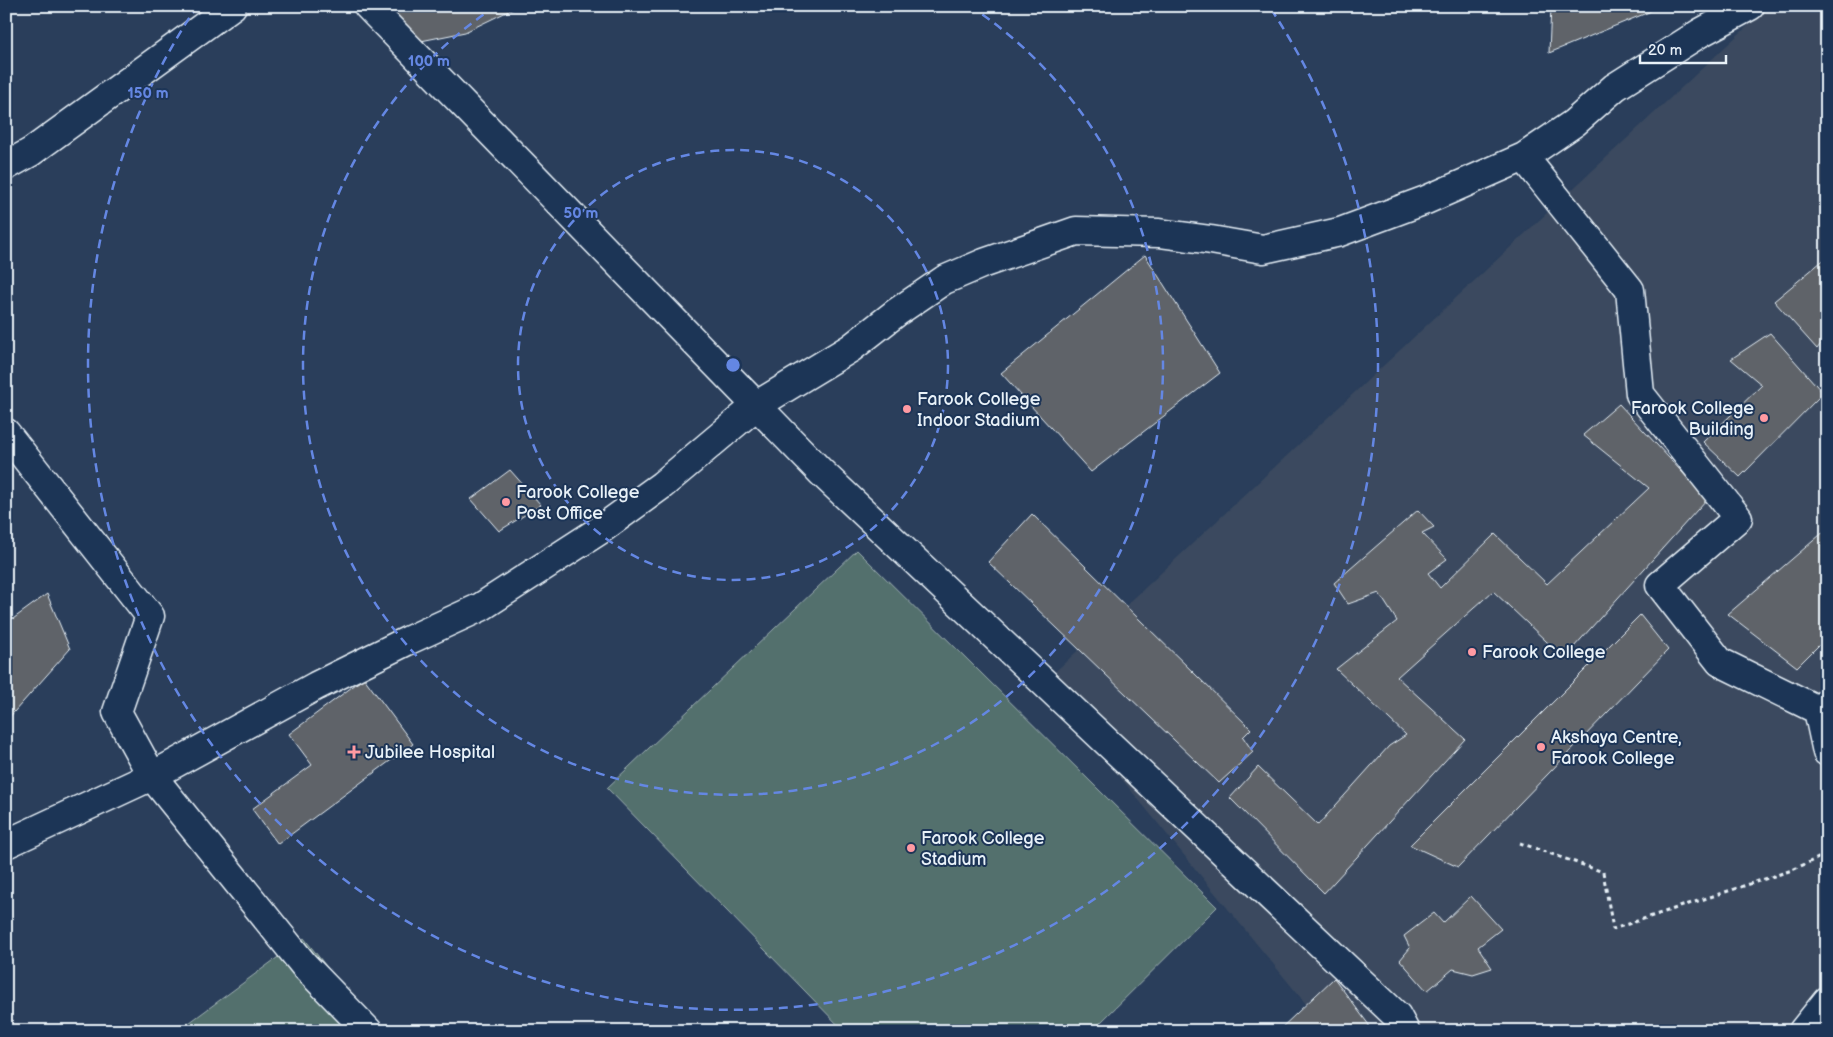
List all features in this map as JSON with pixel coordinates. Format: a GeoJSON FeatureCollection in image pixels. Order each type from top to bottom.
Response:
{"type":"FeatureCollection","features":[{"type":"Feature","properties":{"kind":"street"},"geometry":{"type":"LineString","coordinates":[[6,166],[32,152],[232,6]]}},
{"type":"Feature","properties":{"kind":"street"},"geometry":{"type":"LineString","coordinates":[[368,6],[836,486],[1397,1016],[1405,1031]]}},
{"type":"Feature","properties":{"kind":"street"},"geometry":{"type":"LineString","coordinates":[[6,844],[152,776],[316,686],[481,607],[600,530],[662,485],[757,405],[851,348],[897,312],[944,280],[984,263],[1076,231],[1159,233],[1263,250],[1340,232],[1426,200],[1524,156],[1574,124],[1615,87],[1700,33],[1750,6]]}},
{"type":"Feature","properties":{"kind":"street"},"geometry":{"type":"LineString","coordinates":[[1524,156],[1630,290],[1640,394],[1738,518],[1660,585],[1720,662],[1822,706],[1827,752]]}},
{"type":"Feature","properties":{"kind":"street"},"geometry":{"type":"LineString","coordinates":[[6,433],[150,616],[117,712],[152,776],[304,965],[368,1031]]}},
{"type":"Feature","properties":{"kind":"street"},"geometry":{"type":"LineString","coordinates":[[1803,1031],[1827,1002]]}},
{"type":"Feature","properties":{"kind":"path"},"geometry":{"type":"LineString","coordinates":[[1520,843],[1603,872],[1613,929],[1792,870],[1827,854]]}},
{"type":"Feature","properties":{"kind":"shaded area","name":"Akshaya Centre, Farook College"},"geometry":{"type":"Polygon","coordinates":[[[1769,6],[1827,6],[1827,1031],[1328,1031],[1043,683],[1769,6]]]}},
{"type":"Feature","properties":{"kind":"green space","name":"Farook College Stadium"},"geometry":{"type":"Polygon","coordinates":[[[857,550],[1217,907],[1092,1031],[844,1031],[607,788],[857,550]]]}},
{"type":"Feature","properties":{"kind":"green space"},"geometry":{"type":"Polygon","coordinates":[[[304,938],[377,1031],[178,1031],[304,938]]]}},
{"type":"Feature","properties":{"kind":"building"},"geometry":{"type":"Polygon","coordinates":[[[388,6],[519,6],[465,32],[421,41],[388,6]]]}},
{"type":"Feature","properties":{"kind":"building"},"geometry":{"type":"Polygon","coordinates":[[[1551,6],[1658,6],[1649,12],[1549,53],[1551,6]]]}},
{"type":"Feature","properties":{"kind":"building"},"geometry":{"type":"Polygon","coordinates":[[[1145,255],[1220,373],[1091,472],[1001,373],[1145,255]]]}},
{"type":"Feature","properties":{"kind":"building"},"geometry":{"type":"Polygon","coordinates":[[[1827,257],[1827,336],[1817,349],[1774,301],[1827,257]]]}},
{"type":"Feature","properties":{"kind":"building","name":"Farook College Building"},"geometry":{"type":"Polygon","coordinates":[[[1770,333],[1823,393],[1740,477],[1703,442],[1762,385],[1731,359],[1770,333]]]}},
{"type":"Feature","properties":{"kind":"building","name":"Farook College"},"geometry":{"type":"Polygon","coordinates":[[[1619,404],[1707,499],[1564,658],[1493,591],[1397,677],[1465,739],[1324,893],[1230,798],[1258,767],[1318,825],[1389,746],[1406,735],[1336,669],[1397,621],[1379,593],[1348,604],[1334,583],[1418,510],[1434,527],[1422,533],[1447,559],[1428,573],[1440,588],[1495,534],[1547,584],[1649,488],[1583,435],[1619,404]]]}},
{"type":"Feature","properties":{"kind":"building","name":"Farook College Post Office"},"geometry":{"type":"Polygon","coordinates":[[[510,470],[541,505],[499,531],[471,499],[510,470]]]}},
{"type":"Feature","properties":{"kind":"building"},"geometry":{"type":"Polygon","coordinates":[[[1032,514],[1251,729],[1243,737],[1253,752],[1219,783],[988,562],[1032,514]]]}},
{"type":"Feature","properties":{"kind":"building"},"geometry":{"type":"Polygon","coordinates":[[[1827,529],[1827,637],[1797,667],[1728,614],[1827,529]]]}},
{"type":"Feature","properties":{"kind":"building"},"geometry":{"type":"Polygon","coordinates":[[[47,594],[70,649],[6,721],[6,624],[47,594]]]}},
{"type":"Feature","properties":{"kind":"building","name":"Akshaya Centre, Farook College"},"geometry":{"type":"Polygon","coordinates":[[[1640,615],[1668,650],[1458,867],[1410,845],[1640,615]]]}},
{"type":"Feature","properties":{"kind":"building"},"geometry":{"type":"Polygon","coordinates":[[[364,678],[413,744],[278,844],[252,809],[312,765],[289,734],[364,678]]]}},
{"type":"Feature","properties":{"kind":"building"},"geometry":{"type":"Polygon","coordinates":[[[1471,896],[1501,929],[1478,947],[1492,968],[1473,974],[1453,969],[1427,991],[1400,960],[1410,948],[1404,936],[1434,913],[1443,923],[1471,896]]]}},
{"type":"Feature","properties":{"kind":"building"},"geometry":{"type":"Polygon","coordinates":[[[1334,978],[1369,1025],[1363,1031],[1278,1031],[1334,978]]]}},
{"type":"Feature","properties":{"kind":"place","name":"Farook College Indoor Stadium"},"geometry":{"type":"Point","coordinates":[907,409]}},
{"type":"Feature","properties":{"kind":"place","name":"Farook College Building"},"geometry":{"type":"Point","coordinates":[1764,418]}},
{"type":"Feature","properties":{"kind":"place","name":"Farook College Post Office"},"geometry":{"type":"Point","coordinates":[506,502]}},
{"type":"Feature","properties":{"kind":"place","name":"Farook College"},"geometry":{"type":"Point","coordinates":[1472,652]}},
{"type":"Feature","properties":{"kind":"place","name":"Akshaya Centre, Farook College"},"geometry":{"type":"Point","coordinates":[1541,747]}},
{"type":"Feature","properties":{"kind":"place","name":"Jubilee Hospital"},"geometry":{"type":"Point","coordinates":[354,752]}},
{"type":"Feature","properties":{"kind":"place","name":"Farook College Stadium"},"geometry":{"type":"Point","coordinates":[911,848]}}]}
